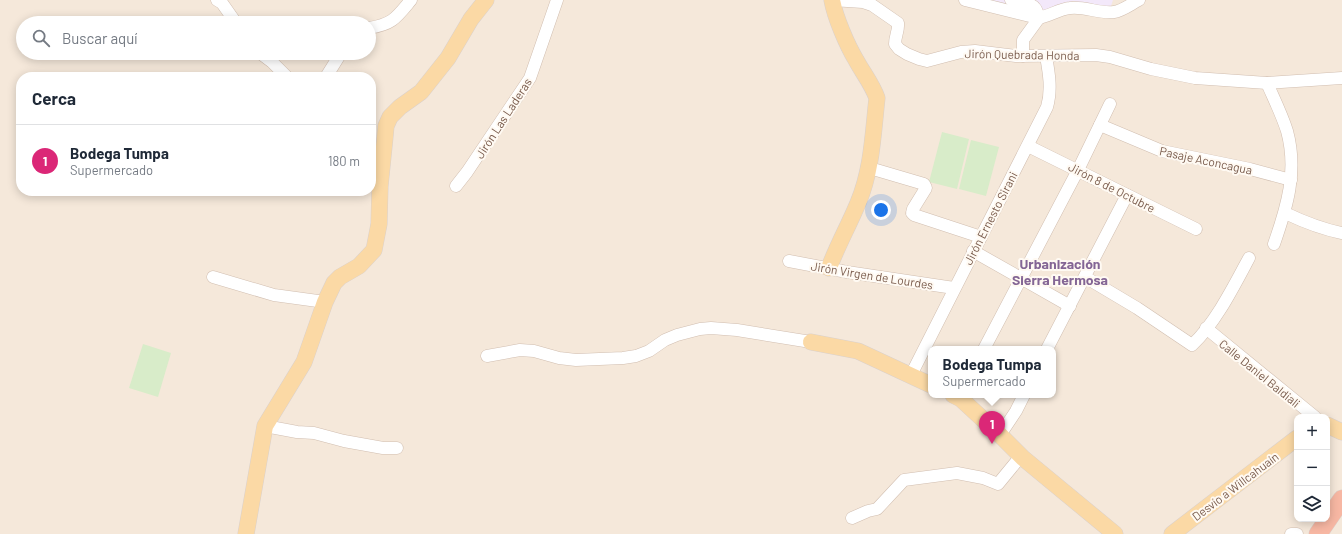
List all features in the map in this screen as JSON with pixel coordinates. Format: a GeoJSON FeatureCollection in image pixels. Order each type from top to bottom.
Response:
{"type":"FeatureCollection","features":[{"type":"Feature","properties":{"kind":"highway"},"geometry":{"type":"LineString","coordinates":[[1318,534],[1342,499]]}},
{"type":"Feature","properties":{"kind":"main road"},"geometry":{"type":"LineString","coordinates":[[246,534],[265,426],[304,362],[325,302],[334,283],[340,277],[359,266],[374,250],[379,224],[380,186],[386,126],[390,117],[400,107],[421,92],[448,58],[471,19],[486,0]]}},
{"type":"Feature","properties":{"kind":"main road"},"geometry":{"type":"LineString","coordinates":[[829,268],[858,203],[870,163],[877,98],[874,88],[855,59],[834,13],[832,0]]}},
{"type":"Feature","properties":{"kind":"main road"},"geometry":{"type":"LineString","coordinates":[[811,342],[858,351],[928,384]]}},
{"type":"Feature","properties":{"kind":"main road"},"geometry":{"type":"LineString","coordinates":[[960,398],[1021,456],[1115,534]]}},
{"type":"Feature","properties":{"kind":"main road"},"geometry":{"type":"LineString","coordinates":[[1330,426],[1342,432]]}},
{"type":"Feature","properties":{"kind":"main road","name":"Desvío a Willcahuaín"},"geometry":{"type":"LineString","coordinates":[[1172,534],[1294,440]]}},
{"type":"Feature","properties":{"kind":"street"},"geometry":{"type":"LineString","coordinates":[[217,0],[231,16]]}},
{"type":"Feature","properties":{"kind":"street"},"geometry":{"type":"LineString","coordinates":[[376,26],[390,22],[398,17],[411,0]]}},
{"type":"Feature","properties":{"kind":"street","name":"Jirón Las Laderas"},"geometry":{"type":"LineString","coordinates":[[456,186],[530,78],[557,0]]}},
{"type":"Feature","properties":{"kind":"street","name":"Jirón Quebrada Honda"},"geometry":{"type":"LineString","coordinates":[[832,0],[863,2],[878,9],[898,23],[899,29],[895,44],[899,49],[919,60],[927,61],[961,52],[975,51],[1023,56],[1096,56],[1110,57],[1150,69],[1195,78],[1267,83],[1342,78]]}},
{"type":"Feature","properties":{"kind":"street"},"geometry":{"type":"LineString","coordinates":[[965,0],[1039,18],[1062,9],[1072,7],[1115,12],[1139,0]]}},
{"type":"Feature","properties":{"kind":"street"},"geometry":{"type":"LineString","coordinates":[[1011,0],[1016,3],[1031,5],[1035,8],[1039,18]]}},
{"type":"Feature","properties":{"kind":"street"},"geometry":{"type":"LineString","coordinates":[[1023,56],[1023,40],[1039,18]]}},
{"type":"Feature","properties":{"kind":"street","name":"Jirón Ernesto Sirani"},"geometry":{"type":"LineString","coordinates":[[910,375],[1047,107],[1050,96],[1049,70],[1046,56]]}},
{"type":"Feature","properties":{"kind":"street"},"geometry":{"type":"LineString","coordinates":[[269,60],[282,72]]}},
{"type":"Feature","properties":{"kind":"street"},"geometry":{"type":"LineString","coordinates":[[329,72],[337,60]]}},
{"type":"Feature","properties":{"kind":"street"},"geometry":{"type":"LineString","coordinates":[[1267,83],[1287,131],[1291,153],[1291,180],[1285,213],[1274,244]]}},
{"type":"Feature","properties":{"kind":"street"},"geometry":{"type":"LineString","coordinates":[[986,346],[1078,170],[1110,104]]}},
{"type":"Feature","properties":{"kind":"street","name":"Pasaje Aconcagua"},"geometry":{"type":"LineString","coordinates":[[1100,125],[1162,151],[1250,169],[1291,180]]}},
{"type":"Feature","properties":{"kind":"street","name":"Jirón 8 de Octubre"},"geometry":{"type":"LineString","coordinates":[[1028,146],[1196,228]]}},
{"type":"Feature","properties":{"kind":"street"},"geometry":{"type":"LineString","coordinates":[[870,163],[870,166],[873,168],[924,184],[926,188],[912,210],[915,216],[981,236]]}},
{"type":"Feature","properties":{"kind":"street"},"geometry":{"type":"LineString","coordinates":[[1049,346],[1128,195]]}},
{"type":"Feature","properties":{"kind":"street"},"geometry":{"type":"LineString","coordinates":[[1285,213],[1308,224],[1342,233]]}},
{"type":"Feature","properties":{"kind":"street"},"geometry":{"type":"LineString","coordinates":[[973,251],[1070,306]]}},
{"type":"Feature","properties":{"kind":"street"},"geometry":{"type":"LineString","coordinates":[[1085,277],[1137,308],[1191,345],[1206,328],[1230,294],[1249,258]]}},
{"type":"Feature","properties":{"kind":"street","name":"Jirón Virgen de Lourdes"},"geometry":{"type":"LineString","coordinates":[[789,261],[954,288]]}},
{"type":"Feature","properties":{"kind":"street"},"geometry":{"type":"LineString","coordinates":[[213,277],[274,295],[325,302]]}},
{"type":"Feature","properties":{"kind":"street"},"geometry":{"type":"LineString","coordinates":[[487,356],[520,350],[534,351],[559,358],[576,360],[623,358],[636,356],[649,351],[665,340],[677,335],[700,329],[711,328],[749,332],[811,342]]}},
{"type":"Feature","properties":{"kind":"street","name":"Calle Daniel Baldiali"},"geometry":{"type":"LineString","coordinates":[[1206,328],[1311,414]]}},
{"type":"Feature","properties":{"kind":"street"},"geometry":{"type":"LineString","coordinates":[[1000,435],[1016,411],[1022,398]]}},
{"type":"Feature","properties":{"kind":"street"},"geometry":{"type":"LineString","coordinates":[[265,426],[297,432],[314,433],[344,442],[383,448],[397,448]]}},
{"type":"Feature","properties":{"kind":"street"},"geometry":{"type":"LineString","coordinates":[[852,518],[877,509],[904,480],[957,473],[983,478],[998,484],[1021,456]]}},
{"type":"Feature","properties":{"kind":"street"},"geometry":{"type":"LineString","coordinates":[[1291,534],[1297,534]]}},
{"type":"Feature","properties":{"kind":"shaded area"},"geometry":{"type":"Polygon","coordinates":[[[0,0],[1342,0],[1342,534],[0,534],[0,0]]]}},
{"type":"Feature","properties":{"kind":"shaded area"},"geometry":{"type":"Polygon","coordinates":[[[991,0],[1113,0],[1110,9],[1073,1],[1048,12],[1013,7],[991,0]]]}},
{"type":"Feature","properties":{"kind":"green space"},"geometry":{"type":"Polygon","coordinates":[[[942,132],[969,139],[957,189],[929,182],[942,132]]]}},
{"type":"Feature","properties":{"kind":"green space"},"geometry":{"type":"Polygon","coordinates":[[[971,140],[999,147],[986,196],[959,189],[971,140]]]}},
{"type":"Feature","properties":{"kind":"green space"},"geometry":{"type":"Polygon","coordinates":[[[143,344],[171,353],[158,397],[129,388],[143,344]]]}},
{"type":"Feature","properties":{"kind":"place","name":"Bodega Tumpa"},"geometry":{"type":"Point","coordinates":[992,444]}},
{"type":"Feature","properties":{"kind":"district","name":"Urbanización Sierra Hermosa"},"geometry":{"type":"Point","coordinates":[1060,272]}}]}
